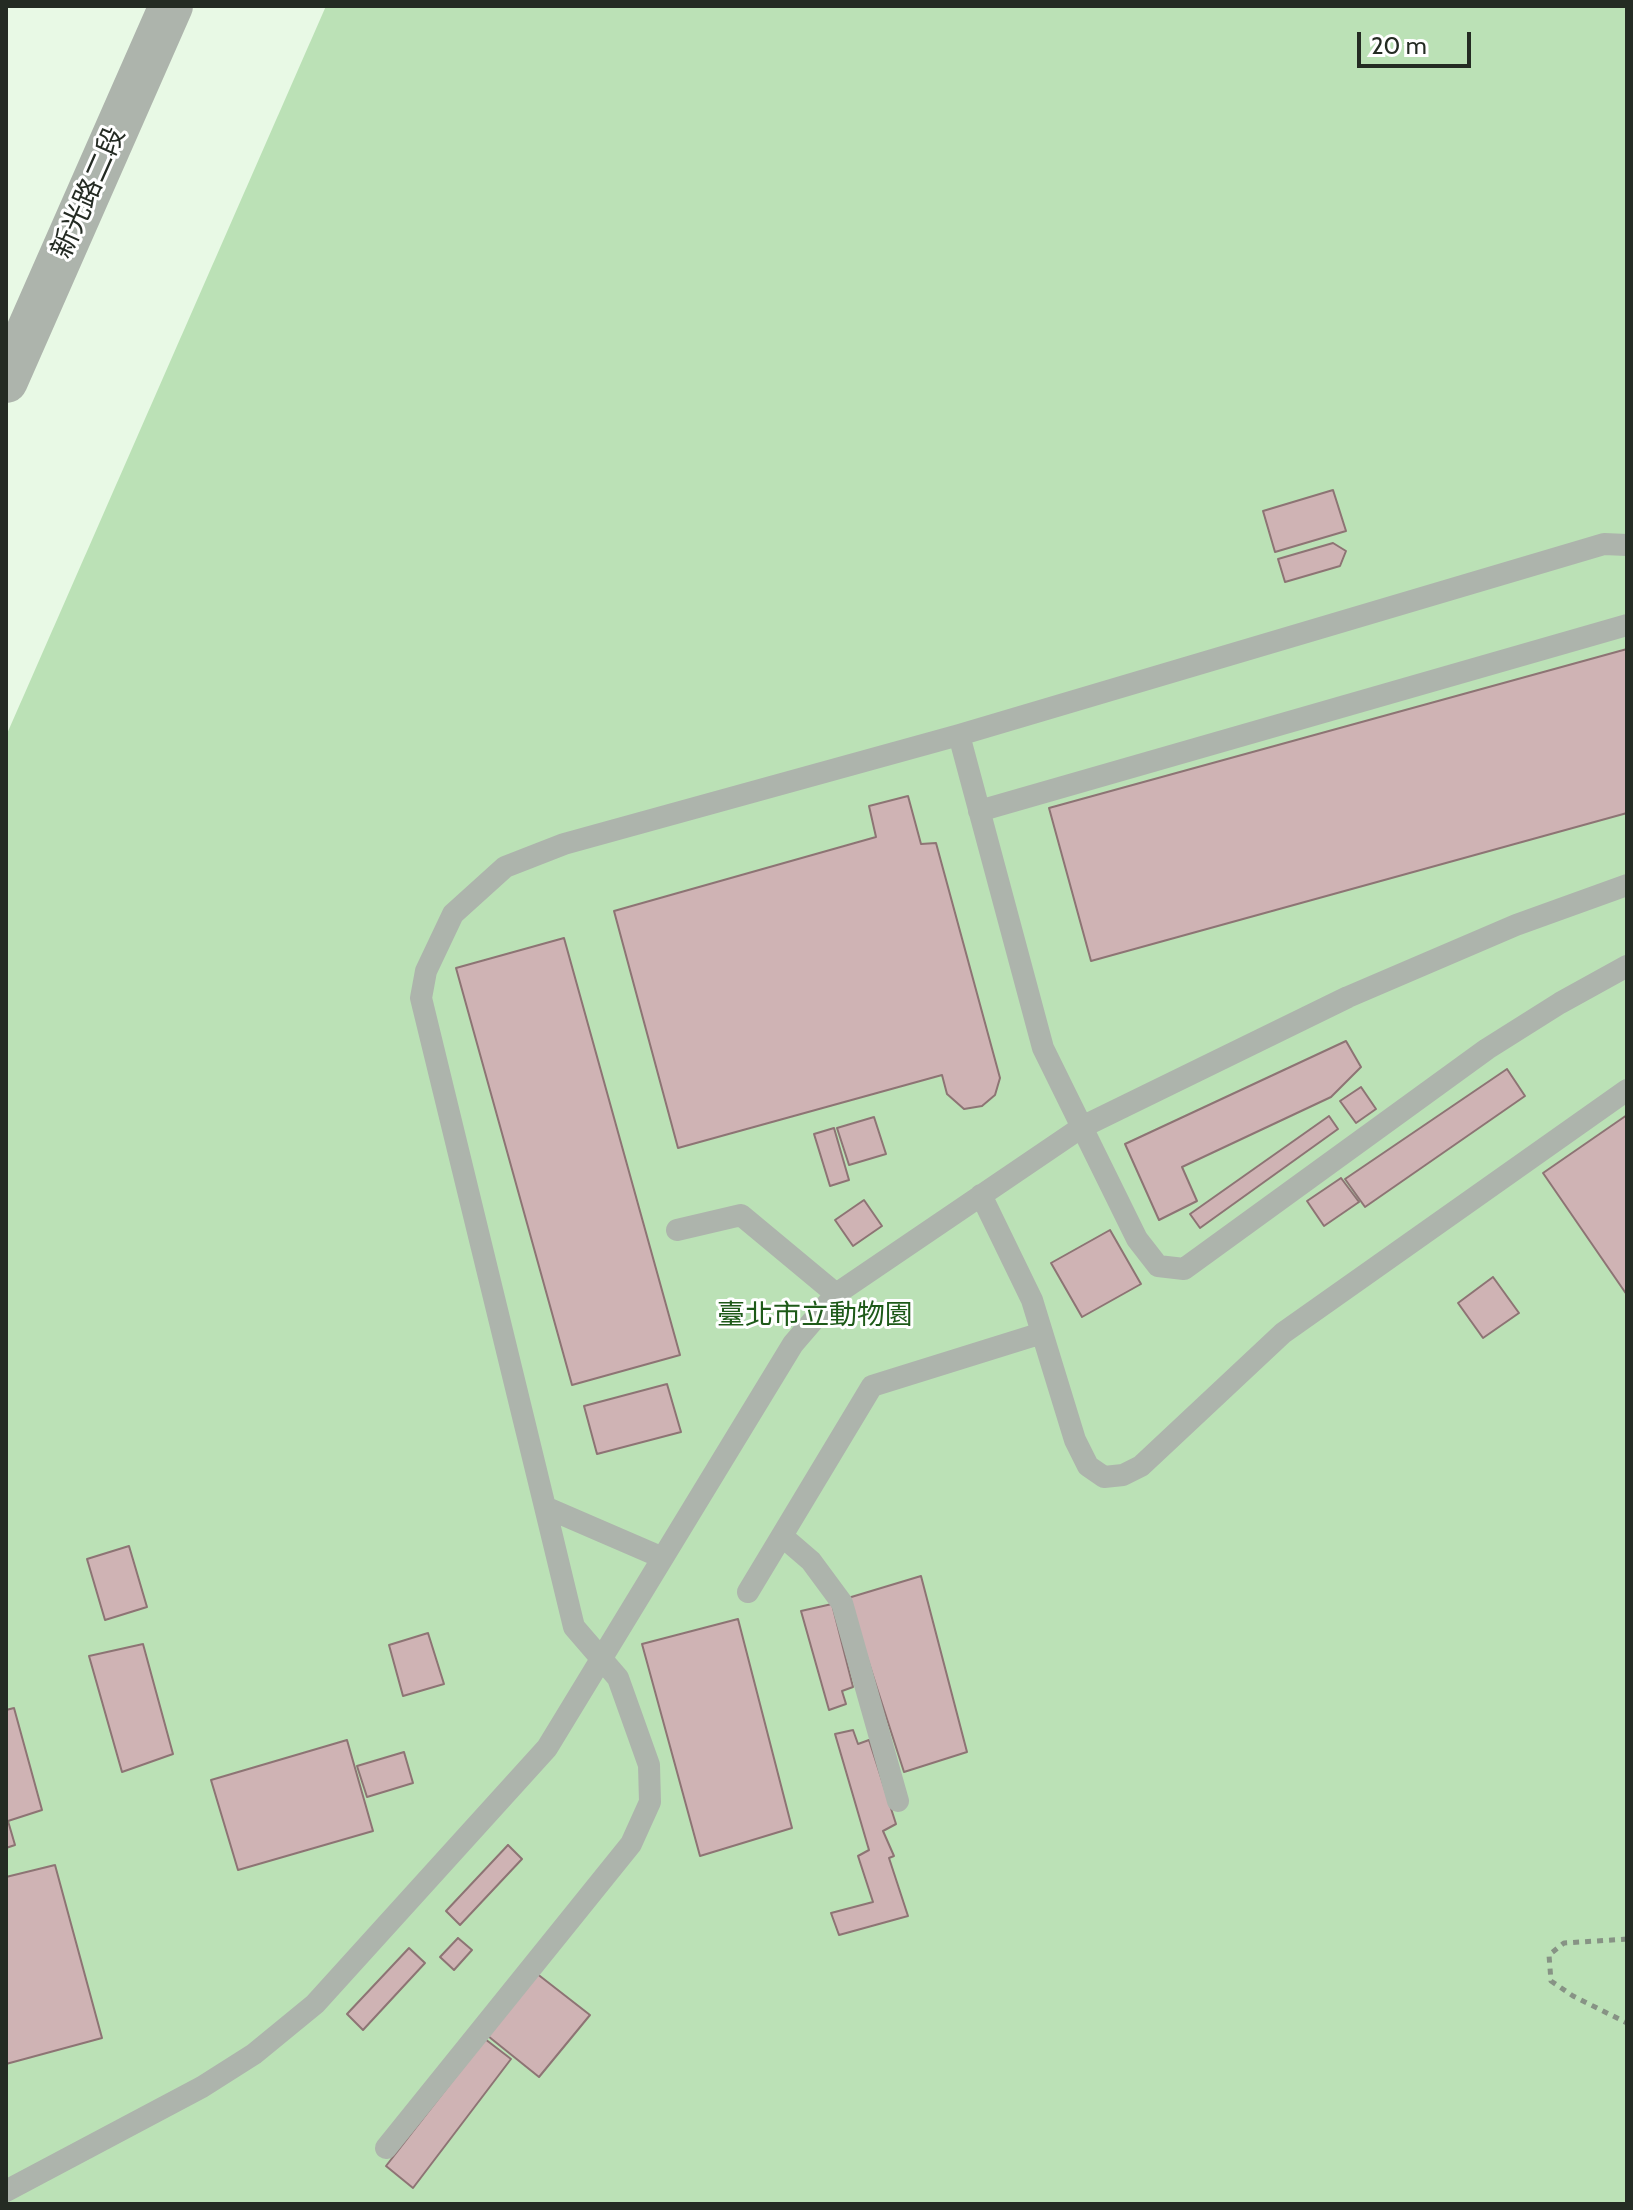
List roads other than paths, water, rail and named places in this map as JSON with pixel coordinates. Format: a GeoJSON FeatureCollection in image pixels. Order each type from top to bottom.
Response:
{"type":"FeatureCollection","features":[{"type":"Feature","properties":{"kind":"street","name":"新光路二段"},"geometry":{"type":"LineString","coordinates":[[6,381],[171,6]]}},
{"type":"Feature","properties":{"kind":"lane"},"geometry":{"type":"LineString","coordinates":[[386,2148],[631,1844],[650,1802],[649,1765],[618,1678],[574,1627],[421,998],[426,971],[453,914],[505,867],[564,844],[959,735],[1604,544],[1627,545]]}},
{"type":"Feature","properties":{"kind":"lane"},"geometry":{"type":"LineString","coordinates":[[979,811],[1627,625]]}},
{"type":"Feature","properties":{"kind":"lane"},"geometry":{"type":"LineString","coordinates":[[959,735],[1043,1048],[1137,1239],[1158,1266],[1184,1269],[1487,1049],[1627,966]]}},
{"type":"Feature","properties":{"kind":"lane"},"geometry":{"type":"LineString","coordinates":[[6,2191],[202,2087],[254,2054],[315,2004],[547,1748],[793,1344],[836,1294],[1082,1127],[1348,997],[1516,925],[1627,885]]}},
{"type":"Feature","properties":{"kind":"lane"},"geometry":{"type":"LineString","coordinates":[[981,1195],[1016,1262],[1075,1440],[1088,1466],[1104,1477],[1123,1475],[1141,1466],[1283,1333],[1627,1090]]}},
{"type":"Feature","properties":{"kind":"lane"},"geometry":{"type":"LineString","coordinates":[[677,1230],[741,1215],[836,1294]]}},
{"type":"Feature","properties":{"kind":"lane"},"geometry":{"type":"LineString","coordinates":[[748,1592],[872,1386],[1042,1333]]}},
{"type":"Feature","properties":{"kind":"lane"},"geometry":{"type":"LineString","coordinates":[[545,1507],[663,1558]]}},
{"type":"Feature","properties":{"kind":"lane"},"geometry":{"type":"LineString","coordinates":[[782,1536],[811,1561],[842,1603],[898,1801]]}},
{"type":"Feature","properties":{"kind":"park label","name":"臺北市立動物園"},"geometry":{"type":"Point","coordinates":[815,1316]}}]}
